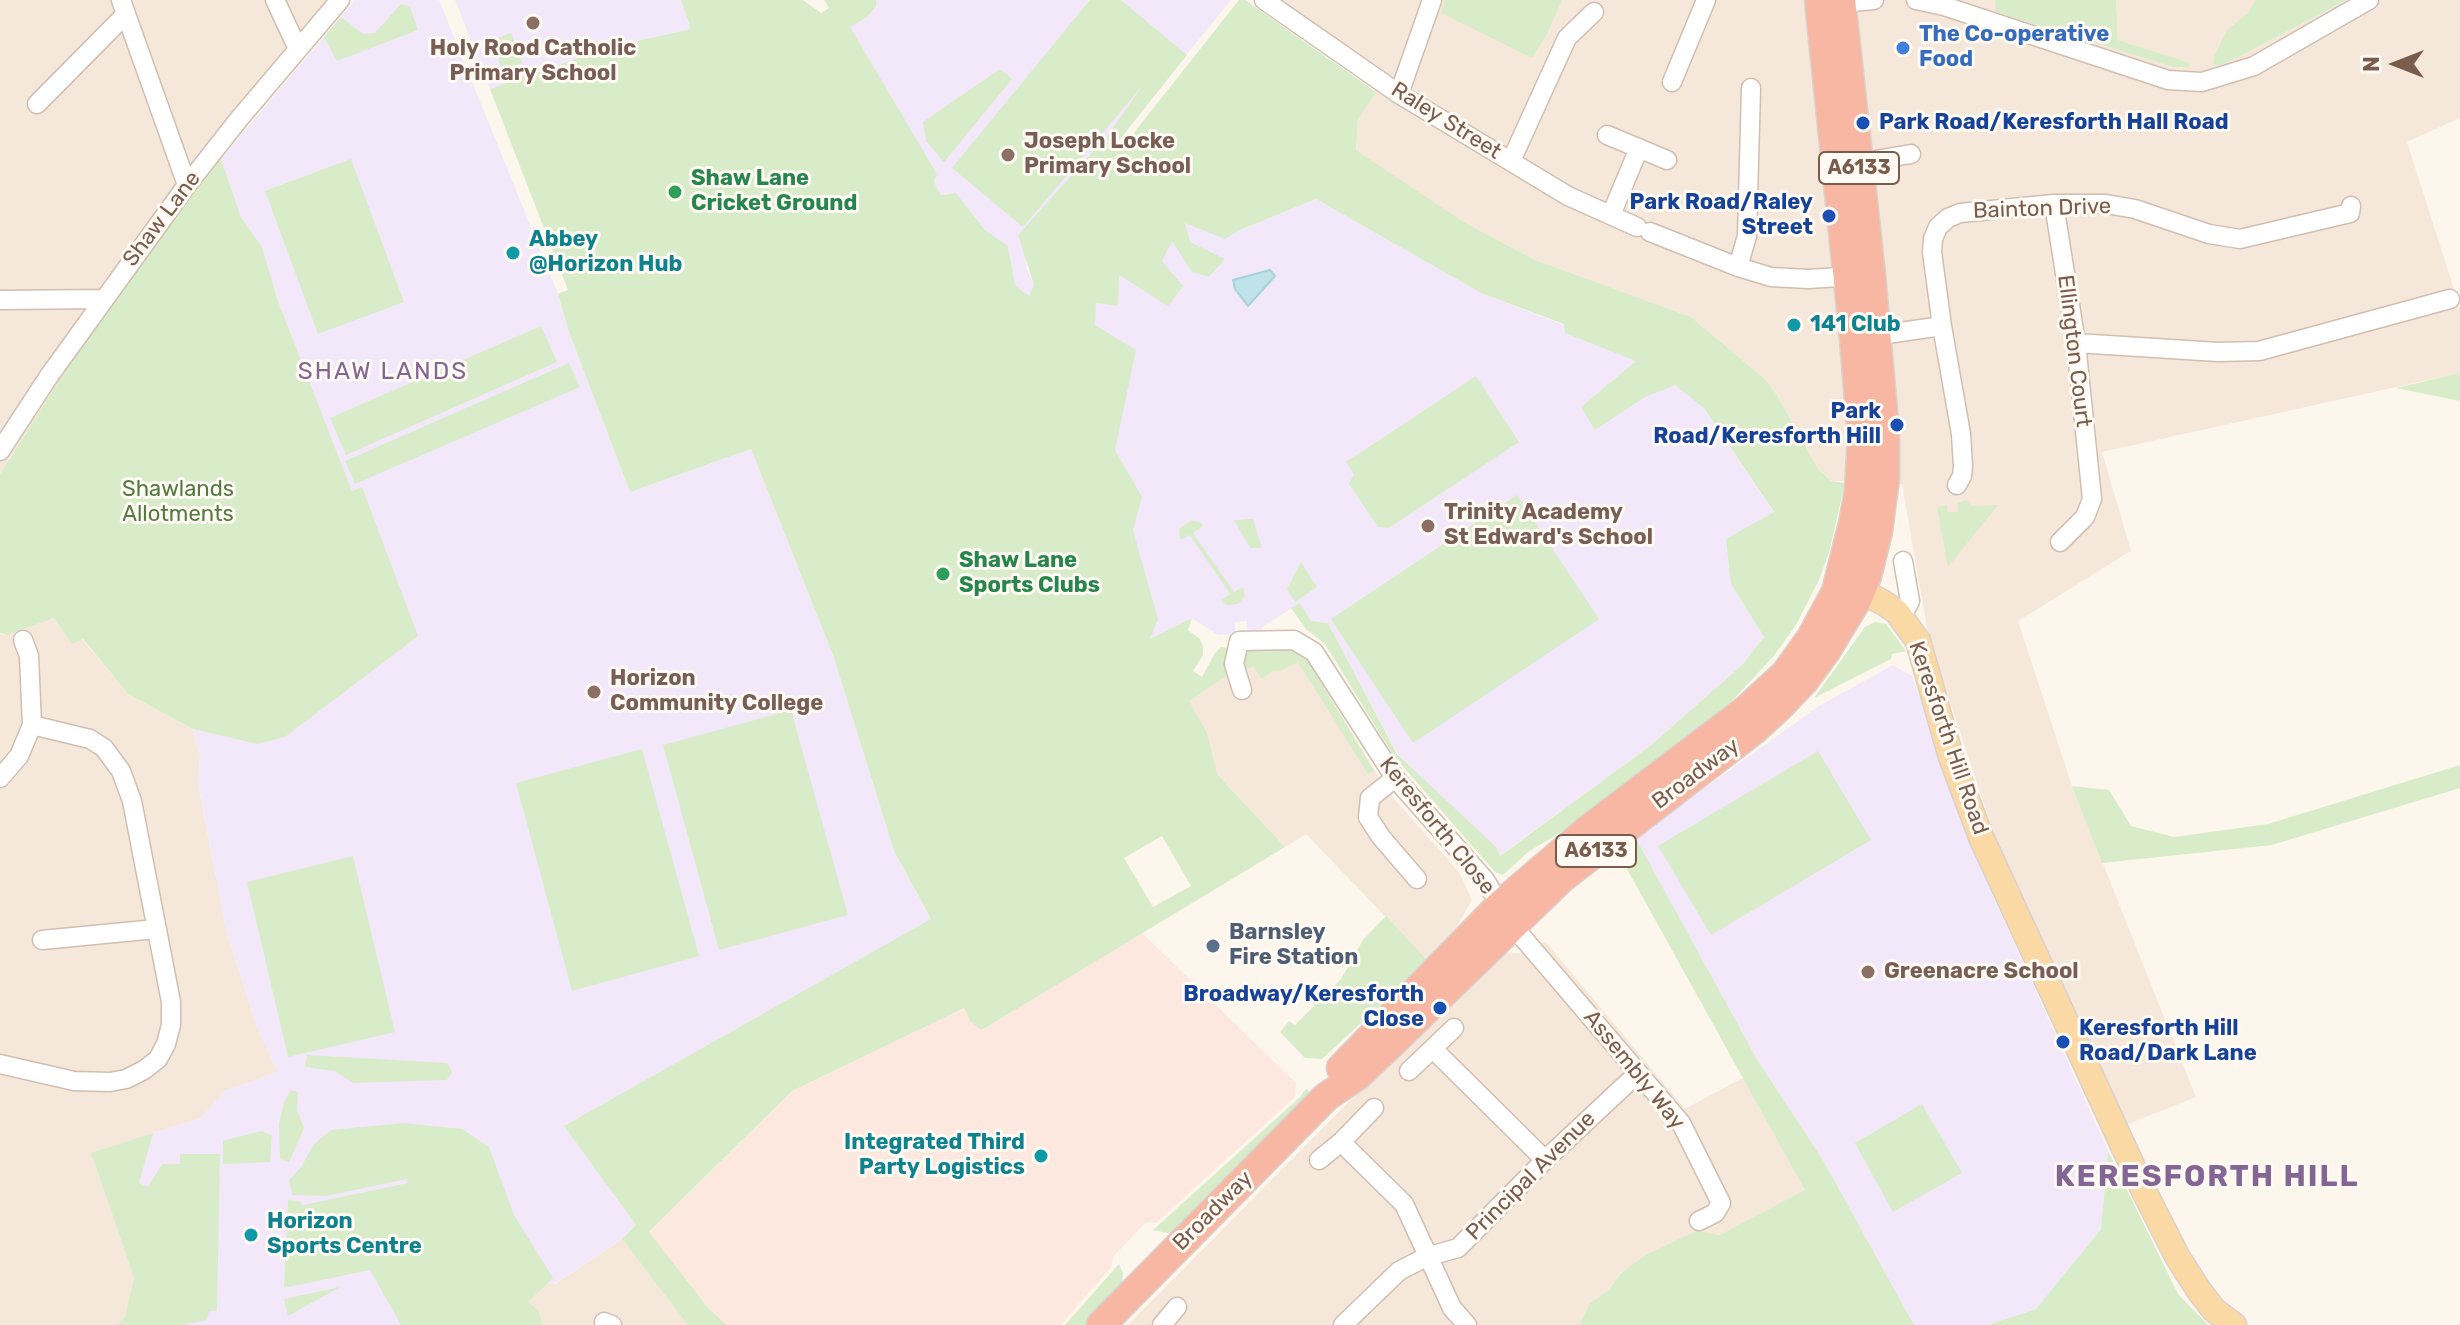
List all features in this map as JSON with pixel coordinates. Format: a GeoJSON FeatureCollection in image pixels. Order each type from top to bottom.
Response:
{"type":"FeatureCollection","features":[{"type":"Feature","properties":{"kind":"highway","name":"A6133"},"geometry":{"type":"LineString","coordinates":[[1830,2],[1858,163],[1859,276]]}},
{"type":"Feature","properties":{"kind":"highway","name":"A6133"},"geometry":{"type":"LineString","coordinates":[[1830,2],[1866,337],[1861,465],[1848,592]]}},
{"type":"Feature","properties":{"kind":"highway","name":"Broadway"},"geometry":{"type":"LineString","coordinates":[[1101,1325],[1326,1097],[1344,1063],[1506,915],[1590,828],[1747,709],[1785,674],[1848,592]]}},
{"type":"Feature","properties":{"kind":"main road","name":"Keresforth Hill Road"},"geometry":{"type":"LineString","coordinates":[[1848,592],[1884,603],[1901,618],[1918,641],[1951,757],[1981,837],[2136,1175],[2178,1258],[2214,1310],[2233,1325]]}},
{"type":"Feature","properties":{"kind":"street"},"geometry":{"type":"LineString","coordinates":[[275,0],[298,49]]}},
{"type":"Feature","properties":{"kind":"street","name":"Shaw Lane"},"geometry":{"type":"LineString","coordinates":[[0,451],[103,299],[187,185],[340,0]]}},
{"type":"Feature","properties":{"kind":"street","name":"Raley Street"},"geometry":{"type":"LineString","coordinates":[[1264,0],[1399,94],[1568,196],[1738,267],[1789,279],[1859,276]]}},
{"type":"Feature","properties":{"kind":"street"},"geometry":{"type":"LineString","coordinates":[[1399,94],[1432,0]]}},
{"type":"Feature","properties":{"kind":"street"},"geometry":{"type":"LineString","coordinates":[[1672,82],[1706,0]]}},
{"type":"Feature","properties":{"kind":"street"},"geometry":{"type":"LineString","coordinates":[[1830,2],[1874,0]]}},
{"type":"Feature","properties":{"kind":"street"},"geometry":{"type":"LineString","coordinates":[[1916,0],[1943,3],[2168,80],[2202,82],[2254,66],[2369,0]]}},
{"type":"Feature","properties":{"kind":"street"},"geometry":{"type":"LineString","coordinates":[[37,104],[123,7],[187,185]]}},
{"type":"Feature","properties":{"kind":"street"},"geometry":{"type":"LineString","coordinates":[[1511,161],[1567,38],[1594,12]]}},
{"type":"Feature","properties":{"kind":"street"},"geometry":{"type":"LineString","coordinates":[[1738,267],[1747,236],[1757,111],[1751,88]]}},
{"type":"Feature","properties":{"kind":"street"},"geometry":{"type":"LineString","coordinates":[[1607,135],[1667,160]]}},
{"type":"Feature","properties":{"kind":"street"},"geometry":{"type":"LineString","coordinates":[[1611,215],[1639,148]]}},
{"type":"Feature","properties":{"kind":"street"},"geometry":{"type":"LineString","coordinates":[[1858,163],[1911,154]]}},
{"type":"Feature","properties":{"kind":"street","name":"Bainton Drive"},"geometry":{"type":"LineString","coordinates":[[1957,485],[1963,466],[1961,434],[1932,252],[1938,227],[1948,218],[1960,213],[2054,204],[2106,204],[2135,209],[2209,234],[2240,239],[2350,213],[2351,206]]}},
{"type":"Feature","properties":{"kind":"street","name":"Ellington Court"},"geometry":{"type":"LineString","coordinates":[[2054,204],[2076,343],[2092,499],[2085,517],[2058,544]]}},
{"type":"Feature","properties":{"kind":"street"},"geometry":{"type":"LineString","coordinates":[[0,300],[103,299]]}},
{"type":"Feature","properties":{"kind":"street"},"geometry":{"type":"LineString","coordinates":[[2076,343],[2218,352],[2259,351],[2381,322],[2450,299]]}},
{"type":"Feature","properties":{"kind":"street"},"geometry":{"type":"LineString","coordinates":[[1866,337],[1942,326]]}},
{"type":"Feature","properties":{"kind":"street","name":"Keresforth Hill Road"},"geometry":{"type":"LineString","coordinates":[[1901,618],[1910,601],[1903,561]]}},
{"type":"Feature","properties":{"kind":"street","name":"Keresforth Close"},"geometry":{"type":"LineString","coordinates":[[1242,690],[1234,664],[1239,641],[1294,640],[1305,644],[1314,652],[1395,778],[1485,880],[1506,915]]}},
{"type":"Feature","properties":{"kind":"street"},"geometry":{"type":"LineString","coordinates":[[0,778],[19,756],[32,725],[31,649]]}},
{"type":"Feature","properties":{"kind":"street"},"geometry":{"type":"LineString","coordinates":[[0,1064],[74,1081],[110,1082],[136,1075],[158,1059],[171,1025],[171,1002],[132,801],[121,771],[104,748],[90,739],[32,725]]}},
{"type":"Feature","properties":{"kind":"street"},"geometry":{"type":"LineString","coordinates":[[1395,778],[1370,798],[1368,817],[1417,879]]}},
{"type":"Feature","properties":{"kind":"street","name":"Assembly Way"},"geometry":{"type":"LineString","coordinates":[[1506,915],[1681,1123],[1721,1203],[1715,1213],[1699,1221]]}},
{"type":"Feature","properties":{"kind":"street"},"geometry":{"type":"LineString","coordinates":[[51,934],[156,929]]}},
{"type":"Feature","properties":{"kind":"street"},"geometry":{"type":"LineString","coordinates":[[1409,1071],[1454,1028]]}},
{"type":"Feature","properties":{"kind":"street"},"geometry":{"type":"LineString","coordinates":[[1433,1049],[1545,1160]]}},
{"type":"Feature","properties":{"kind":"street","name":"Principal Avenue"},"geometry":{"type":"LineString","coordinates":[[1343,1325],[1399,1271],[1426,1257],[1458,1248],[1545,1160],[1637,1074]]}},
{"type":"Feature","properties":{"kind":"street"},"geometry":{"type":"LineString","coordinates":[[1319,1160],[1374,1108]]}},
{"type":"Feature","properties":{"kind":"street"},"geometry":{"type":"LineString","coordinates":[[1341,1142],[1404,1204],[1452,1308],[1467,1325]]}},
{"type":"Feature","properties":{"kind":"street"},"geometry":{"type":"LineString","coordinates":[[1162,1325],[1177,1307]]}},
{"type":"Feature","properties":{"kind":"shaded area"},"geometry":{"type":"Polygon","coordinates":[[[0,0],[329,0],[210,140],[221,159],[171,220],[73,359],[0,474],[0,0]]]}},
{"type":"Feature","properties":{"kind":"shaded area","name":"Horizon Community College"},"geometry":{"type":"Polygon","coordinates":[[[355,0],[439,0],[558,294],[569,332],[630,492],[751,449],[833,655],[894,851],[931,920],[564,1126],[636,1225],[622,1239],[554,1284],[526,1278],[528,1325],[118,1325],[125,1316],[134,1278],[91,1153],[201,1118],[225,1091],[277,1072],[255,1022],[226,929],[198,782],[200,758],[193,729],[257,744],[361,488],[352,492],[278,301],[262,247],[241,217],[221,159],[355,0]]]}},
{"type":"Feature","properties":{"kind":"shaded area","name":"Holy Rood Catholic Primary School"},"geometry":{"type":"Polygon","coordinates":[[[455,0],[681,0],[691,29],[610,47],[490,89],[455,0]]]}},
{"type":"Feature","properties":{"kind":"shaded area","name":"Joseph Locke Primary School"},"geometry":{"type":"Polygon","coordinates":[[[824,0],[1231,0],[1170,75],[1152,73],[1026,254],[1026,267],[1034,285],[1029,296],[1015,285],[1008,246],[985,230],[956,193],[941,195],[934,182],[937,174],[849,27],[824,0]]]}},
{"type":"Feature","properties":{"kind":"shaded area"},"geometry":{"type":"Polygon","coordinates":[[[1279,0],[1995,0],[1997,12],[2182,68],[2188,62],[2118,40],[2116,0],[2255,0],[2248,13],[2227,31],[2213,66],[2227,63],[2347,0],[2460,0],[2460,118],[2407,142],[2460,308],[2460,373],[2102,452],[2131,551],[2018,621],[2072,786],[2196,1097],[2123,1126],[1996,840],[1929,639],[1902,484],[1831,481],[1818,469],[1765,379],[1691,317],[1533,259],[1464,222],[1356,150],[1358,119],[1385,74],[1279,0]]]}},
{"type":"Feature","properties":{"kind":"shaded area","name":"Trinity Academy St Edward's School"},"geometry":{"type":"Polygon","coordinates":[[[1097,182],[1241,230],[1316,199],[1481,293],[1670,366],[1704,408],[1774,513],[1731,584],[1764,637],[1742,665],[1650,746],[1499,856],[1397,753],[1328,623],[1311,621],[1300,603],[1262,627],[1261,633],[1248,634],[1247,621],[1235,622],[1235,634],[1218,635],[1192,618],[1149,640],[1075,344],[1097,182]]]}},
{"type":"Feature","properties":{"kind":"shaded area"},"geometry":{"type":"Polygon","coordinates":[[[54,618],[82,639],[128,694],[193,729],[200,758],[198,783],[226,929],[255,1022],[278,1072],[225,1091],[201,1118],[91,1153],[134,1278],[125,1316],[118,1325],[0,1325],[0,634],[8,635],[54,618]]]}},
{"type":"Feature","properties":{"kind":"shaded area"},"geometry":{"type":"Polygon","coordinates":[[[1242,657],[1306,658],[1395,800],[1459,872],[1472,900],[1457,926],[1428,961],[1306,834],[1285,847],[1217,774],[1172,702],[1242,657]]]}},
{"type":"Feature","properties":{"kind":"shaded area","name":"Greenacre School"},"geometry":{"type":"Polygon","coordinates":[[[1893,665],[1912,676],[1987,883],[2108,1151],[2101,1229],[2036,1309],[1988,1325],[1914,1325],[1823,1160],[1758,1061],[1635,838],[1819,706],[1893,665]]]}},
{"type":"Feature","properties":{"kind":"shaded area"},"geometry":{"type":"Polygon","coordinates":[[[1141,932],[1296,1083],[1295,1097],[1156,1223],[1146,1222],[1113,1257],[1112,1266],[1060,1325],[727,1325],[709,1309],[649,1233],[792,1091],[964,1008],[983,1030],[1141,932]]]}},
{"type":"Feature","properties":{"kind":"shaded area"},"geometry":{"type":"Polygon","coordinates":[[[1546,942],[1685,1109],[1744,1077],[1805,1190],[1741,1226],[1720,1235],[1696,1232],[1621,1272],[1609,1290],[1590,1303],[1579,1325],[1128,1325],[1495,954],[1521,953],[1530,944],[1546,942]]]}},
{"type":"Feature","properties":{"kind":"shaded area"},"geometry":{"type":"Polygon","coordinates":[[[622,1239],[689,1325],[543,1325],[539,1311],[527,1303],[526,1278],[555,1284],[622,1239]]]}},
{"type":"Feature","properties":{"kind":"green space"},"geometry":{"type":"Polygon","coordinates":[[[681,0],[803,0],[821,13],[829,8],[824,0],[876,0],[876,6],[867,17],[850,27],[937,174],[934,182],[941,195],[956,193],[985,230],[1008,246],[1015,285],[1029,296],[1034,285],[1018,235],[1107,136],[1143,85],[1023,227],[952,168],[1090,0],[1121,0],[1187,55],[1117,143],[1121,149],[1239,0],[1245,0],[1376,92],[1358,119],[1356,150],[1464,222],[1533,259],[1691,317],[1765,379],[1818,469],[1831,481],[1845,483],[1829,552],[1819,580],[1796,625],[1773,657],[1733,700],[1649,767],[1571,826],[1528,852],[1503,875],[1495,872],[1393,755],[1325,644],[1306,629],[1291,608],[1300,603],[1311,621],[1328,623],[1397,754],[1497,848],[1500,856],[1650,746],[1742,665],[1764,637],[1731,584],[1726,539],[1774,512],[1704,408],[1675,385],[1645,397],[1595,430],[1581,407],[1636,361],[1565,333],[1564,324],[1481,293],[1316,199],[1225,239],[1185,223],[1190,242],[1225,259],[1209,277],[1192,272],[1172,241],[1162,261],[1183,286],[1168,306],[1119,275],[1118,306],[1096,303],[1095,325],[1136,350],[1115,450],[1142,497],[1133,530],[1158,619],[1150,639],[1192,618],[1188,630],[1200,639],[1203,646],[1203,655],[1193,671],[1202,677],[1215,653],[1221,647],[1228,648],[1225,659],[1229,674],[1189,701],[1207,733],[1217,774],[1285,847],[982,1030],[970,1021],[964,1008],[792,1091],[649,1232],[709,1309],[727,1325],[689,1325],[685,1321],[622,1239],[636,1225],[564,1126],[931,919],[894,851],[833,655],[751,449],[630,492],[569,332],[558,294],[568,290],[490,89],[610,47],[691,29],[681,0]],[[1162,836],[1124,858],[1153,907],[1191,886],[1162,836]]]}},
{"type":"Feature","properties":{"kind":"green space"},"geometry":{"type":"Polygon","coordinates":[[[1445,0],[1562,0],[1532,58],[1441,13],[1445,0]]]}},
{"type":"Feature","properties":{"kind":"green space"},"geometry":{"type":"Polygon","coordinates":[[[1995,0],[2116,0],[2118,40],[2188,62],[2190,67],[2173,67],[1996,12],[1995,0]]]}},
{"type":"Feature","properties":{"kind":"green space"},"geometry":{"type":"Polygon","coordinates":[[[2255,0],[2347,0],[2227,63],[2213,66],[2227,30],[2248,13],[2255,0]]]}},
{"type":"Feature","properties":{"kind":"green space"},"geometry":{"type":"Polygon","coordinates":[[[401,4],[410,7],[418,30],[337,61],[324,37],[341,17],[363,34],[375,33],[401,4]]]}},
{"type":"Feature","properties":{"kind":"green space"},"geometry":{"type":"Polygon","coordinates":[[[511,33],[522,63],[502,70],[492,40],[511,33]]]}},
{"type":"Feature","properties":{"kind":"green space"},"geometry":{"type":"Polygon","coordinates":[[[1000,69],[1012,79],[944,162],[926,141],[923,122],[1000,69]]]}},
{"type":"Feature","properties":{"kind":"green space","name":"Shawlands Allotments"},"geometry":{"type":"Polygon","coordinates":[[[221,159],[241,217],[262,247],[278,301],[352,491],[362,487],[418,636],[285,737],[257,744],[193,729],[128,694],[83,639],[72,644],[54,618],[8,635],[0,633],[0,474],[73,359],[171,220],[221,159]]]}},
{"type":"Feature","properties":{"kind":"green space"},"geometry":{"type":"Polygon","coordinates":[[[351,159],[404,302],[318,334],[265,191],[351,159]]]}},
{"type":"Feature","properties":{"kind":"green space"},"geometry":{"type":"Polygon","coordinates":[[[541,326],[557,362],[346,455],[330,418],[541,326]]]}},
{"type":"Feature","properties":{"kind":"green space"},"geometry":{"type":"Polygon","coordinates":[[[569,363],[580,387],[355,484],[345,461],[569,363]]]}},
{"type":"Feature","properties":{"kind":"green space"},"geometry":{"type":"Polygon","coordinates":[[[2460,373],[2460,401],[2396,388],[2460,373]]]}},
{"type":"Feature","properties":{"kind":"green space"},"geometry":{"type":"Polygon","coordinates":[[[1476,376],[1519,442],[1389,528],[1378,527],[1349,484],[1354,474],[1346,462],[1476,376]]]}},
{"type":"Feature","properties":{"kind":"green space"},"geometry":{"type":"Polygon","coordinates":[[[1517,495],[1599,619],[1413,743],[1331,619],[1517,495]]]}},
{"type":"Feature","properties":{"kind":"green space"},"geometry":{"type":"Polygon","coordinates":[[[1966,500],[1972,506],[1998,505],[1948,567],[1937,507],[1947,505],[1948,512],[1958,512],[1958,503],[1966,500]]]}},
{"type":"Feature","properties":{"kind":"green space"},"geometry":{"type":"Polygon","coordinates":[[[1253,519],[1262,548],[1250,548],[1234,520],[1253,519]]]}},
{"type":"Feature","properties":{"kind":"green space"},"geometry":{"type":"Polygon","coordinates":[[[1191,520],[1203,526],[1193,533],[1234,592],[1243,587],[1245,596],[1238,604],[1223,603],[1221,600],[1230,594],[1190,535],[1180,540],[1179,529],[1191,520]]]}},
{"type":"Feature","properties":{"kind":"green space"},"geometry":{"type":"Polygon","coordinates":[[[1301,562],[1317,587],[1295,602],[1287,589],[1301,562]]]}},
{"type":"Feature","properties":{"kind":"green space"},"geometry":{"type":"Polygon","coordinates":[[[1875,622],[1886,624],[1906,651],[1892,654],[1891,659],[1814,698],[1865,627],[1875,622]]]}},
{"type":"Feature","properties":{"kind":"green space"},"geometry":{"type":"Polygon","coordinates":[[[1290,649],[1306,658],[1374,770],[1368,774],[1298,662],[1273,671],[1262,679],[1253,666],[1242,672],[1245,650],[1290,649]]]}},
{"type":"Feature","properties":{"kind":"green space"},"geometry":{"type":"Polygon","coordinates":[[[791,710],[848,915],[719,950],[663,745],[791,710]]]}},
{"type":"Feature","properties":{"kind":"green space"},"geometry":{"type":"Polygon","coordinates":[[[642,749],[699,956],[572,991],[516,783],[642,749]]]}},
{"type":"Feature","properties":{"kind":"green space"},"geometry":{"type":"Polygon","coordinates":[[[1818,751],[1871,840],[1711,935],[1658,846],[1818,751]]]}},
{"type":"Feature","properties":{"kind":"green space"},"geometry":{"type":"Polygon","coordinates":[[[2460,765],[2460,788],[2272,845],[2102,863],[2072,786],[2109,790],[2131,826],[2174,837],[2268,824],[2460,765]]]}},
{"type":"Feature","properties":{"kind":"green space"},"geometry":{"type":"Polygon","coordinates":[[[1635,837],[1758,1061],[1823,1160],[1914,1325],[1579,1325],[1590,1303],[1609,1290],[1621,1273],[1646,1255],[1696,1231],[1720,1235],[1805,1190],[1617,851],[1635,837]]]}},
{"type":"Feature","properties":{"kind":"green space"},"geometry":{"type":"Polygon","coordinates":[[[353,856],[395,1032],[288,1057],[247,882],[353,856]]]}},
{"type":"Feature","properties":{"kind":"green space"},"geometry":{"type":"Polygon","coordinates":[[[1386,916],[1428,961],[1322,1059],[1305,1058],[1280,1032],[1289,1021],[1295,1025],[1341,979],[1363,940],[1386,916]]]}},
{"type":"Feature","properties":{"kind":"green space"},"geometry":{"type":"Polygon","coordinates":[[[307,1055],[447,1063],[452,1072],[447,1080],[353,1083],[335,1071],[305,1067],[307,1055]]]}},
{"type":"Feature","properties":{"kind":"green space"},"geometry":{"type":"Polygon","coordinates":[[[1307,1088],[1306,1099],[1182,1231],[1167,1233],[1153,1230],[1299,1098],[1307,1088]]]}},
{"type":"Feature","properties":{"kind":"green space"},"geometry":{"type":"Polygon","coordinates":[[[291,1090],[298,1092],[297,1110],[304,1128],[289,1162],[280,1159],[279,1124],[284,1102],[291,1090]]]}},
{"type":"Feature","properties":{"kind":"green space"},"geometry":{"type":"Polygon","coordinates":[[[1922,1104],[1962,1173],[1893,1212],[1855,1143],[1922,1104]]]}},
{"type":"Feature","properties":{"kind":"green space"},"geometry":{"type":"Polygon","coordinates":[[[404,1123],[462,1129],[489,1147],[514,1215],[553,1278],[528,1302],[539,1311],[543,1325],[401,1325],[370,1270],[284,1288],[288,1200],[299,1201],[303,1205],[408,1183],[407,1179],[326,1196],[292,1195],[289,1180],[302,1166],[313,1145],[331,1130],[404,1123]]]}},
{"type":"Feature","properties":{"kind":"green space"},"geometry":{"type":"Polygon","coordinates":[[[261,1131],[272,1135],[270,1162],[223,1164],[223,1141],[261,1131]]]}},
{"type":"Feature","properties":{"kind":"green space"},"geometry":{"type":"Polygon","coordinates":[[[153,1133],[139,1183],[148,1187],[162,1164],[180,1164],[180,1154],[220,1154],[217,1311],[209,1311],[207,1320],[183,1325],[118,1325],[125,1316],[134,1278],[91,1153],[153,1133]]]}},
{"type":"Feature","properties":{"kind":"green space"},"geometry":{"type":"Polygon","coordinates":[[[2108,1151],[2178,1294],[2208,1325],[1988,1325],[2036,1309],[2101,1229],[2108,1151]]]}},
{"type":"Feature","properties":{"kind":"green space"},"geometry":{"type":"Polygon","coordinates":[[[1119,1264],[1123,1273],[1122,1286],[1089,1325],[1065,1325],[1119,1264]]]}},
{"type":"Feature","properties":{"kind":"green space"},"geometry":{"type":"Polygon","coordinates":[[[340,1287],[288,1316],[284,1299],[340,1287]]]}},
{"type":"Feature","properties":{"kind":"water"},"geometry":{"type":"Polygon","coordinates":[[[1270,270],[1275,276],[1248,306],[1235,289],[1233,280],[1270,270]]]}},
{"type":"Feature","properties":{"kind":"place","name":"Holy Rood Catholic Primary School"},"geometry":{"type":"Point","coordinates":[533,23]}},
{"type":"Feature","properties":{"kind":"place","name":"The Co-operative Food"},"geometry":{"type":"Point","coordinates":[1903,48]}},
{"type":"Feature","properties":{"kind":"place","name":"Park Road/Keresforth Hall Road"},"geometry":{"type":"Point","coordinates":[1863,123]}},
{"type":"Feature","properties":{"kind":"place","name":"Joseph Locke Primary School"},"geometry":{"type":"Point","coordinates":[1008,155]}},
{"type":"Feature","properties":{"kind":"place","name":"Shaw Lane Cricket Ground"},"geometry":{"type":"Point","coordinates":[675,192]}},
{"type":"Feature","properties":{"kind":"place","name":"Park Road/Raley Street"},"geometry":{"type":"Point","coordinates":[1829,216]}},
{"type":"Feature","properties":{"kind":"place","name":"Abbey @Horizon Hub"},"geometry":{"type":"Point","coordinates":[513,253]}},
{"type":"Feature","properties":{"kind":"place","name":"141 Club"},"geometry":{"type":"Point","coordinates":[1794,325]}},
{"type":"Feature","properties":{"kind":"place","name":"Park Road/Keresforth Hill"},"geometry":{"type":"Point","coordinates":[1897,425]}},
{"type":"Feature","properties":{"kind":"place","name":"Trinity Academy St Edward's School"},"geometry":{"type":"Point","coordinates":[1428,526]}},
{"type":"Feature","properties":{"kind":"place","name":"Shaw Lane Sports Clubs"},"geometry":{"type":"Point","coordinates":[943,574]}},
{"type":"Feature","properties":{"kind":"place","name":"Horizon Community College"},"geometry":{"type":"Point","coordinates":[594,692]}},
{"type":"Feature","properties":{"kind":"place","name":"Barnsley Fire Station"},"geometry":{"type":"Point","coordinates":[1213,946]}},
{"type":"Feature","properties":{"kind":"place","name":"Greenacre School"},"geometry":{"type":"Point","coordinates":[1868,972]}},
{"type":"Feature","properties":{"kind":"place","name":"Broadway/Keresforth Close"},"geometry":{"type":"Point","coordinates":[1440,1008]}},
{"type":"Feature","properties":{"kind":"place","name":"Keresforth Hill Road/Dark Lane"},"geometry":{"type":"Point","coordinates":[2063,1042]}},
{"type":"Feature","properties":{"kind":"place","name":"Integrated Third Party Logistics"},"geometry":{"type":"Point","coordinates":[1041,1156]}},
{"type":"Feature","properties":{"kind":"place","name":"Horizon Sports Centre"},"geometry":{"type":"Point","coordinates":[251,1235]}},
{"type":"Feature","properties":{"kind":"district","name":"SHAW LANDS"},"geometry":{"type":"Point","coordinates":[383,372]}},
{"type":"Feature","properties":{"kind":"district","name":"KERESFORTH HILL"},"geometry":{"type":"Point","coordinates":[2207,1177]}}]}
